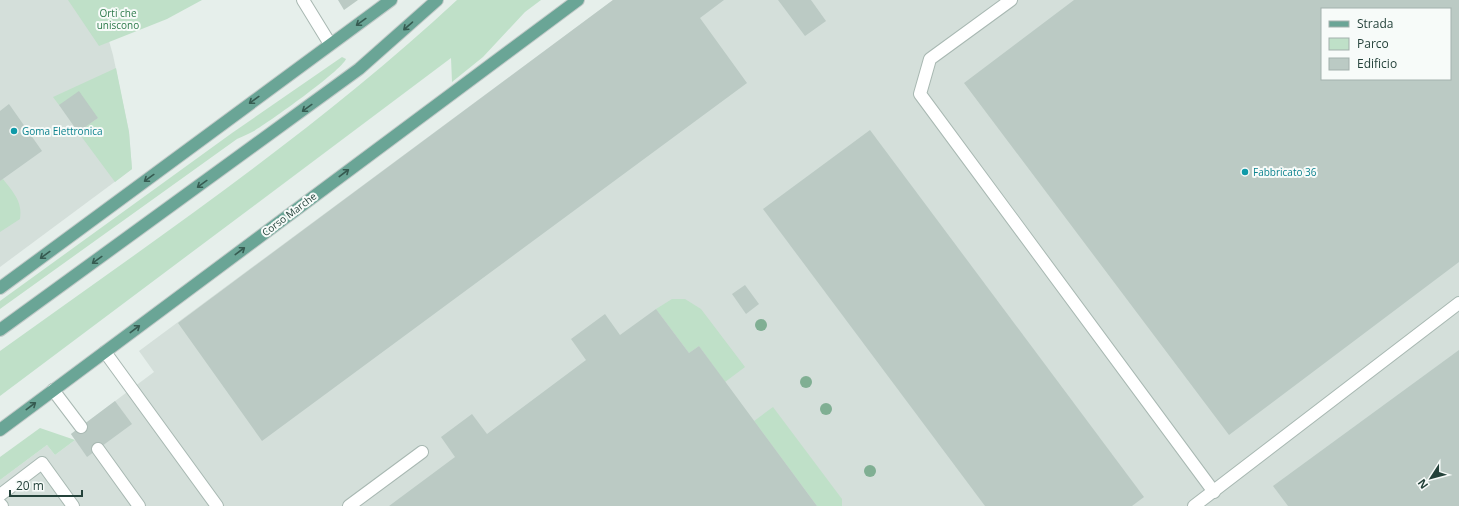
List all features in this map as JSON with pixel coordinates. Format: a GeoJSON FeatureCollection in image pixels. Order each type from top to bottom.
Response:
{"type":"FeatureCollection","features":[{"type":"Feature","properties":{"kind":"main road"},"geometry":{"type":"LineString","coordinates":[[0,288],[391,0]]}},
{"type":"Feature","properties":{"kind":"main road"},"geometry":{"type":"LineString","coordinates":[[0,330],[359,69],[437,0]]}},
{"type":"Feature","properties":{"kind":"main road","name":"Corso Marche"},"geometry":{"type":"LineString","coordinates":[[0,430],[578,0]]}},
{"type":"Feature","properties":{"kind":"street"},"geometry":{"type":"LineString","coordinates":[[303,0],[330,44]]}},
{"type":"Feature","properties":{"kind":"street"},"geometry":{"type":"LineString","coordinates":[[1011,0],[930,59],[920,94],[1214,492]]}},
{"type":"Feature","properties":{"kind":"street"},"geometry":{"type":"LineString","coordinates":[[1194,506],[1459,303]]}},
{"type":"Feature","properties":{"kind":"street"},"geometry":{"type":"LineString","coordinates":[[105,352],[217,506]]}},
{"type":"Feature","properties":{"kind":"street"},"geometry":{"type":"LineString","coordinates":[[53,390],[80,427]]}},
{"type":"Feature","properties":{"kind":"street"},"geometry":{"type":"LineString","coordinates":[[98,449],[139,506]]}},
{"type":"Feature","properties":{"kind":"street"},"geometry":{"type":"LineString","coordinates":[[350,506],[422,452]]}},
{"type":"Feature","properties":{"kind":"street"},"geometry":{"type":"LineString","coordinates":[[0,494],[42,463],[73,506]]}},
{"type":"Feature","properties":{"kind":"shaded area"},"geometry":{"type":"Polygon","coordinates":[[[0,0],[89,0],[109,41],[113,55],[129,132],[132,169],[0,267],[0,0]]]}},
{"type":"Feature","properties":{"kind":"shaded area"},"geometry":{"type":"Polygon","coordinates":[[[613,0],[1459,0],[1459,506],[0,506],[0,480],[47,445],[55,455],[75,440],[71,434],[154,372],[139,351],[613,0]]]}},
{"type":"Feature","properties":{"kind":"green space","name":"Orti che uniscono"},"geometry":{"type":"Polygon","coordinates":[[[68,0],[202,0],[167,19],[99,46],[68,0]]]}},
{"type":"Feature","properties":{"kind":"green space"},"geometry":{"type":"Polygon","coordinates":[[[457,0],[541,0],[525,12],[483,57],[452,82],[451,58],[0,396],[0,351],[234,183],[292,139],[403,48],[457,0]]]}},
{"type":"Feature","properties":{"kind":"green space"},"geometry":{"type":"Polygon","coordinates":[[[342,57],[346,59],[341,65],[304,96],[254,131],[237,139],[0,309],[0,301],[232,133],[342,57]]]}},
{"type":"Feature","properties":{"kind":"green space"},"geometry":{"type":"Polygon","coordinates":[[[116,68],[129,132],[132,169],[115,182],[78,132],[98,118],[59,105],[53,97],[116,68]]]}},
{"type":"Feature","properties":{"kind":"green space"},"geometry":{"type":"Polygon","coordinates":[[[3,179],[19,202],[21,213],[20,219],[0,232],[0,181],[3,179]]]}},
{"type":"Feature","properties":{"kind":"green space"},"geometry":{"type":"Polygon","coordinates":[[[672,299],[685,299],[701,309],[745,367],[725,382],[699,346],[689,353],[656,309],[672,299]]]}},
{"type":"Feature","properties":{"kind":"green space"},"geometry":{"type":"Polygon","coordinates":[[[773,407],[842,499],[842,506],[817,506],[754,421],[773,407]]]}},
{"type":"Feature","properties":{"kind":"green space"},"geometry":{"type":"Polygon","coordinates":[[[40,428],[75,440],[55,455],[47,445],[0,480],[0,457],[40,428]]]}},
{"type":"Feature","properties":{"kind":"building"},"geometry":{"type":"Polygon","coordinates":[[[338,0],[358,0],[344,10],[338,0]]]}},
{"type":"Feature","properties":{"kind":"building"},"geometry":{"type":"Polygon","coordinates":[[[613,0],[724,0],[700,18],[747,83],[262,441],[178,323],[613,0]]]}},
{"type":"Feature","properties":{"kind":"building"},"geometry":{"type":"Polygon","coordinates":[[[778,0],[811,0],[826,21],[805,36],[778,0]]]}},
{"type":"Feature","properties":{"kind":"building","name":"Fabbricato 36"},"geometry":{"type":"Polygon","coordinates":[[[1074,0],[1459,0],[1459,262],[1229,435],[964,83],[1074,0]]]}},
{"type":"Feature","properties":{"kind":"building"},"geometry":{"type":"Polygon","coordinates":[[[79,91],[98,118],[78,132],[59,105],[79,91]]]}},
{"type":"Feature","properties":{"kind":"building","name":"Goma Elettronica"},"geometry":{"type":"Polygon","coordinates":[[[9,104],[42,151],[0,181],[0,111],[9,104]]]}},
{"type":"Feature","properties":{"kind":"building"},"geometry":{"type":"Polygon","coordinates":[[[870,130],[1144,497],[1132,506],[985,506],[763,209],[870,130]]]}},
{"type":"Feature","properties":{"kind":"building"},"geometry":{"type":"Polygon","coordinates":[[[745,285],[759,304],[746,314],[732,294],[745,285]]]}},
{"type":"Feature","properties":{"kind":"building"},"geometry":{"type":"Polygon","coordinates":[[[656,309],[689,353],[699,346],[817,506],[389,506],[455,457],[441,437],[472,414],[487,434],[586,360],[571,339],[605,314],[620,335],[656,309]]]}},
{"type":"Feature","properties":{"kind":"building"},"geometry":{"type":"Polygon","coordinates":[[[1459,350],[1459,506],[1288,506],[1273,486],[1459,350]]]}},
{"type":"Feature","properties":{"kind":"building"},"geometry":{"type":"Polygon","coordinates":[[[115,401],[132,424],[87,457],[71,434],[115,401]]]}},
{"type":"Feature","properties":{"kind":"place","name":"Goma Elettronica"},"geometry":{"type":"Point","coordinates":[14,131]}},
{"type":"Feature","properties":{"kind":"place","name":"Fabbricato 36"},"geometry":{"type":"Point","coordinates":[1245,172]}}]}
